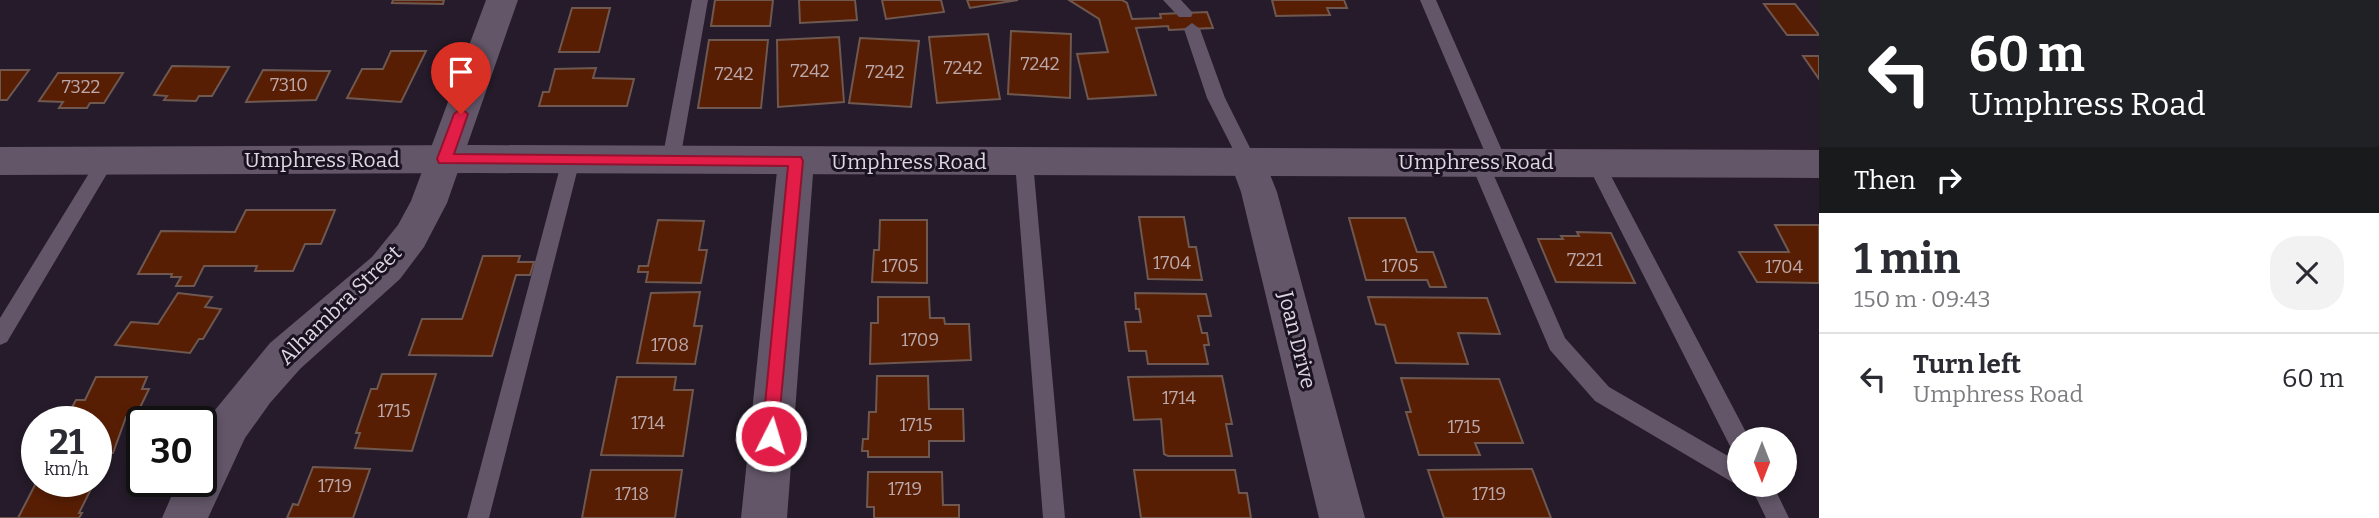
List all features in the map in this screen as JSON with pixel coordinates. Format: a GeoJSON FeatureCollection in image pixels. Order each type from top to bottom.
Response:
{"type":"FeatureCollection","features":[{"type":"Feature","properties":{"kind":"street","name":"Alhambra Street"},"geometry":{"type":"LineString","coordinates":[[217,450],[230,424],[285,356],[386,268],[411,236],[429,203],[502,0]]}},
{"type":"Feature","properties":{"kind":"street","name":"Umphress Road"},"geometry":{"type":"LineString","coordinates":[[0,161],[444,159],[1819,164]]}},
{"type":"Feature","properties":{"kind":"street"},"geometry":{"type":"LineString","coordinates":[[764,518],[796,161]]}},
{"type":"Feature","properties":{"kind":"street","name":"Joan Drive"},"geometry":{"type":"LineString","coordinates":[[1248,162],[1259,191],[1342,518]]}},
{"type":"Feature","properties":{"kind":"street","name":"Alhambra Street"},"geometry":{"type":"LineString","coordinates":[[185,518],[194,497]]}},
{"type":"Feature","properties":{"kind":"lane"},"geometry":{"type":"LineString","coordinates":[[671,160],[700,0]]}},
{"type":"Feature","properties":{"kind":"lane"},"geometry":{"type":"LineString","coordinates":[[1171,0],[1189,21],[1216,98],[1248,162]]}},
{"type":"Feature","properties":{"kind":"lane"},"geometry":{"type":"LineString","coordinates":[[1428,0],[1557,344],[1602,394],[1727,467]]}},
{"type":"Feature","properties":{"kind":"lane"},"geometry":{"type":"LineString","coordinates":[[478,518],[571,160]]}},
{"type":"Feature","properties":{"kind":"lane"},"geometry":{"type":"LineString","coordinates":[[0,335],[105,162]]}},
{"type":"Feature","properties":{"kind":"lane"},"geometry":{"type":"LineString","coordinates":[[1024,162],[1054,518]]}},
{"type":"Feature","properties":{"kind":"lane"},"geometry":{"type":"LineString","coordinates":[[1595,162],[1732,427]]}},
{"type":"Feature","properties":{"kind":"lane"},"geometry":{"type":"LineString","coordinates":[[1766,497],[1778,518]]}},
{"type":"Feature","properties":{"kind":"building"},"geometry":{"type":"Polygon","coordinates":[[[393,0],[444,0],[443,4],[392,3],[393,0]]]}},
{"type":"Feature","properties":{"kind":"building"},"geometry":{"type":"Polygon","coordinates":[[[715,0],[773,0],[770,26],[711,26],[715,0]]]}},
{"type":"Feature","properties":{"kind":"building"},"geometry":{"type":"Polygon","coordinates":[[[799,0],[855,0],[857,20],[800,23],[799,0]]]}},
{"type":"Feature","properties":{"kind":"building"},"geometry":{"type":"Polygon","coordinates":[[[882,0],[941,0],[944,12],[886,19],[882,0]]]}},
{"type":"Feature","properties":{"kind":"building"},"geometry":{"type":"Polygon","coordinates":[[[967,0],[1018,0],[970,8],[967,0]]]}},
{"type":"Feature","properties":{"kind":"building"},"geometry":{"type":"Polygon","coordinates":[[[1069,0],[1122,0],[1127,3],[1132,19],[1161,18],[1160,14],[1207,12],[1213,28],[1136,28],[1156,95],[1088,99],[1077,54],[1108,52],[1099,19],[1069,0]]]}},
{"type":"Feature","properties":{"kind":"building"},"geometry":{"type":"Polygon","coordinates":[[[1272,0],[1344,0],[1347,8],[1327,8],[1330,15],[1276,16],[1272,0]]]}},
{"type":"Feature","properties":{"kind":"building"},"geometry":{"type":"Polygon","coordinates":[[[1764,4],[1795,4],[1819,35],[1787,35],[1764,4]]]}},
{"type":"Feature","properties":{"kind":"building"},"geometry":{"type":"Polygon","coordinates":[[[572,8],[610,8],[599,52],[559,52],[572,8]]]}},
{"type":"Feature","properties":{"kind":"building"},"geometry":{"type":"Polygon","coordinates":[[[1011,31],[1071,34],[1070,98],[1008,94],[1011,31]]]}},
{"type":"Feature","properties":{"kind":"building"},"geometry":{"type":"Polygon","coordinates":[[[988,34],[1000,99],[937,103],[929,37],[988,34]]]}},
{"type":"Feature","properties":{"kind":"building"},"geometry":{"type":"Polygon","coordinates":[[[839,37],[844,102],[778,107],[777,40],[839,37]]]}},
{"type":"Feature","properties":{"kind":"building"},"geometry":{"type":"Polygon","coordinates":[[[860,38],[919,41],[911,107],[849,103],[860,38]]]}},
{"type":"Feature","properties":{"kind":"building"},"geometry":{"type":"Polygon","coordinates":[[[709,40],[768,40],[761,108],[698,108],[709,40]]]}},
{"type":"Feature","properties":{"kind":"building"},"geometry":{"type":"Polygon","coordinates":[[[391,51],[426,51],[401,102],[347,98],[362,69],[383,69],[391,51]]]}},
{"type":"Feature","properties":{"kind":"building"},"geometry":{"type":"Polygon","coordinates":[[[1803,56],[1819,56],[1819,79],[1803,56]]]}},
{"type":"Feature","properties":{"kind":"building"},"geometry":{"type":"Polygon","coordinates":[[[172,66],[229,67],[212,96],[199,96],[196,101],[164,100],[167,96],[154,95],[172,66]]]}},
{"type":"Feature","properties":{"kind":"building"},"geometry":{"type":"Polygon","coordinates":[[[596,68],[593,78],[634,79],[627,106],[539,106],[543,92],[549,92],[555,69],[596,68]]]}},
{"type":"Feature","properties":{"kind":"building"},"geometry":{"type":"Polygon","coordinates":[[[0,70],[29,70],[7,100],[0,100],[0,70]]]}},
{"type":"Feature","properties":{"kind":"building"},"geometry":{"type":"Polygon","coordinates":[[[263,70],[330,71],[316,100],[246,102],[263,70]]]}},
{"type":"Feature","properties":{"kind":"building"},"geometry":{"type":"Polygon","coordinates":[[[58,73],[123,73],[104,103],[90,103],[87,108],[59,108],[63,102],[39,101],[58,73]]]}},
{"type":"Feature","properties":{"kind":"building"},"geometry":{"type":"Polygon","coordinates":[[[246,210],[335,210],[321,244],[305,244],[293,271],[255,271],[257,266],[204,266],[194,286],[176,286],[181,277],[171,277],[172,274],[138,274],[161,231],[235,232],[246,210]]]}},
{"type":"Feature","properties":{"kind":"building"},"geometry":{"type":"Polygon","coordinates":[[[1139,217],[1184,217],[1189,247],[1196,247],[1202,280],[1148,279],[1139,217]]]}},
{"type":"Feature","properties":{"kind":"building"},"geometry":{"type":"Polygon","coordinates":[[[1349,218],[1405,218],[1417,252],[1433,252],[1446,287],[1430,287],[1427,280],[1366,280],[1349,218]]]}},
{"type":"Feature","properties":{"kind":"building"},"geometry":{"type":"Polygon","coordinates":[[[658,220],[704,221],[699,250],[707,250],[701,283],[646,282],[648,272],[638,272],[639,266],[648,266],[658,220]]]}},
{"type":"Feature","properties":{"kind":"building"},"geometry":{"type":"Polygon","coordinates":[[[880,220],[927,220],[927,283],[872,282],[874,250],[879,250],[880,220]]]}},
{"type":"Feature","properties":{"kind":"building"},"geometry":{"type":"Polygon","coordinates":[[[1775,225],[1819,225],[1819,283],[1757,282],[1739,252],[1789,252],[1775,225]]]}},
{"type":"Feature","properties":{"kind":"building"},"geometry":{"type":"Polygon","coordinates":[[[1577,232],[1611,233],[1635,283],[1556,282],[1538,239],[1579,236],[1577,232]]]}},
{"type":"Feature","properties":{"kind":"building"},"geometry":{"type":"Polygon","coordinates":[[[483,256],[520,256],[518,262],[534,262],[530,275],[516,275],[492,356],[409,355],[422,319],[462,319],[483,256]]]}},
{"type":"Feature","properties":{"kind":"building"},"geometry":{"type":"Polygon","coordinates":[[[700,292],[694,326],[702,326],[695,364],[637,363],[651,293],[700,292]]]}},
{"type":"Feature","properties":{"kind":"building"},"geometry":{"type":"Polygon","coordinates":[[[178,293],[212,297],[205,307],[221,309],[203,339],[199,339],[190,353],[115,345],[131,322],[158,324],[178,293]]]}},
{"type":"Feature","properties":{"kind":"building"},"geometry":{"type":"Polygon","coordinates":[[[1135,293],[1206,294],[1211,316],[1198,316],[1202,333],[1207,333],[1209,345],[1204,345],[1208,364],[1148,364],[1146,351],[1129,351],[1125,322],[1141,322],[1139,309],[1136,309],[1135,293]]]}},
{"type":"Feature","properties":{"kind":"building"},"geometry":{"type":"Polygon","coordinates":[[[878,297],[929,297],[930,318],[944,318],[945,324],[969,324],[971,360],[870,364],[871,323],[878,323],[878,297]]]}},
{"type":"Feature","properties":{"kind":"building"},"geometry":{"type":"Polygon","coordinates":[[[1368,297],[1487,298],[1500,334],[1458,333],[1468,364],[1396,363],[1385,325],[1376,324],[1368,297]]]}},
{"type":"Feature","properties":{"kind":"building"},"geometry":{"type":"Polygon","coordinates":[[[382,374],[436,374],[412,451],[355,448],[360,433],[356,433],[371,389],[377,389],[382,374]]]}},
{"type":"Feature","properties":{"kind":"building"},"geometry":{"type":"Polygon","coordinates":[[[877,376],[928,376],[929,409],[963,409],[964,441],[929,441],[929,457],[868,457],[868,451],[862,451],[863,439],[868,439],[869,412],[876,412],[877,376]]]}},
{"type":"Feature","properties":{"kind":"building"},"geometry":{"type":"Polygon","coordinates":[[[1222,376],[1232,424],[1226,424],[1232,456],[1168,456],[1164,454],[1161,419],[1134,420],[1128,377],[1222,376]]]}},
{"type":"Feature","properties":{"kind":"building"},"geometry":{"type":"Polygon","coordinates":[[[96,377],[147,377],[142,389],[149,389],[141,406],[126,406],[126,417],[113,453],[112,406],[73,406],[76,400],[85,400],[96,377]]]}},
{"type":"Feature","properties":{"kind":"building"},"geometry":{"type":"Polygon","coordinates":[[[617,377],[676,377],[674,390],[693,390],[683,456],[601,455],[617,377]]]}},
{"type":"Feature","properties":{"kind":"building"},"geometry":{"type":"Polygon","coordinates":[[[1401,378],[1499,379],[1523,443],[1475,443],[1480,455],[1419,455],[1406,412],[1411,412],[1401,378]]]}},
{"type":"Feature","properties":{"kind":"building"},"geometry":{"type":"Polygon","coordinates":[[[313,467],[370,469],[353,518],[287,518],[293,504],[298,505],[313,467]]]}},
{"type":"Feature","properties":{"kind":"building"},"geometry":{"type":"Polygon","coordinates":[[[1532,469],[1551,518],[1444,518],[1428,470],[1532,469]]]}},
{"type":"Feature","properties":{"kind":"building"},"geometry":{"type":"Polygon","coordinates":[[[591,470],[682,470],[675,518],[582,518],[591,470]]]}},
{"type":"Feature","properties":{"kind":"building"},"geometry":{"type":"Polygon","coordinates":[[[1134,470],[1235,470],[1239,493],[1247,493],[1251,518],[1141,518],[1134,470]]]}},
{"type":"Feature","properties":{"kind":"building"},"geometry":{"type":"Polygon","coordinates":[[[868,472],[942,472],[943,505],[959,505],[959,518],[874,518],[874,507],[867,507],[868,472]]]}},
{"type":"Feature","properties":{"kind":"building"},"geometry":{"type":"Polygon","coordinates":[[[29,497],[87,497],[79,518],[18,518],[29,497]]]}},
{"type":"Feature","properties":{"kind":"route"},"geometry":{"type":"LineString","coordinates":[[461,114],[444,159],[796,161],[771,436]]}}]}
